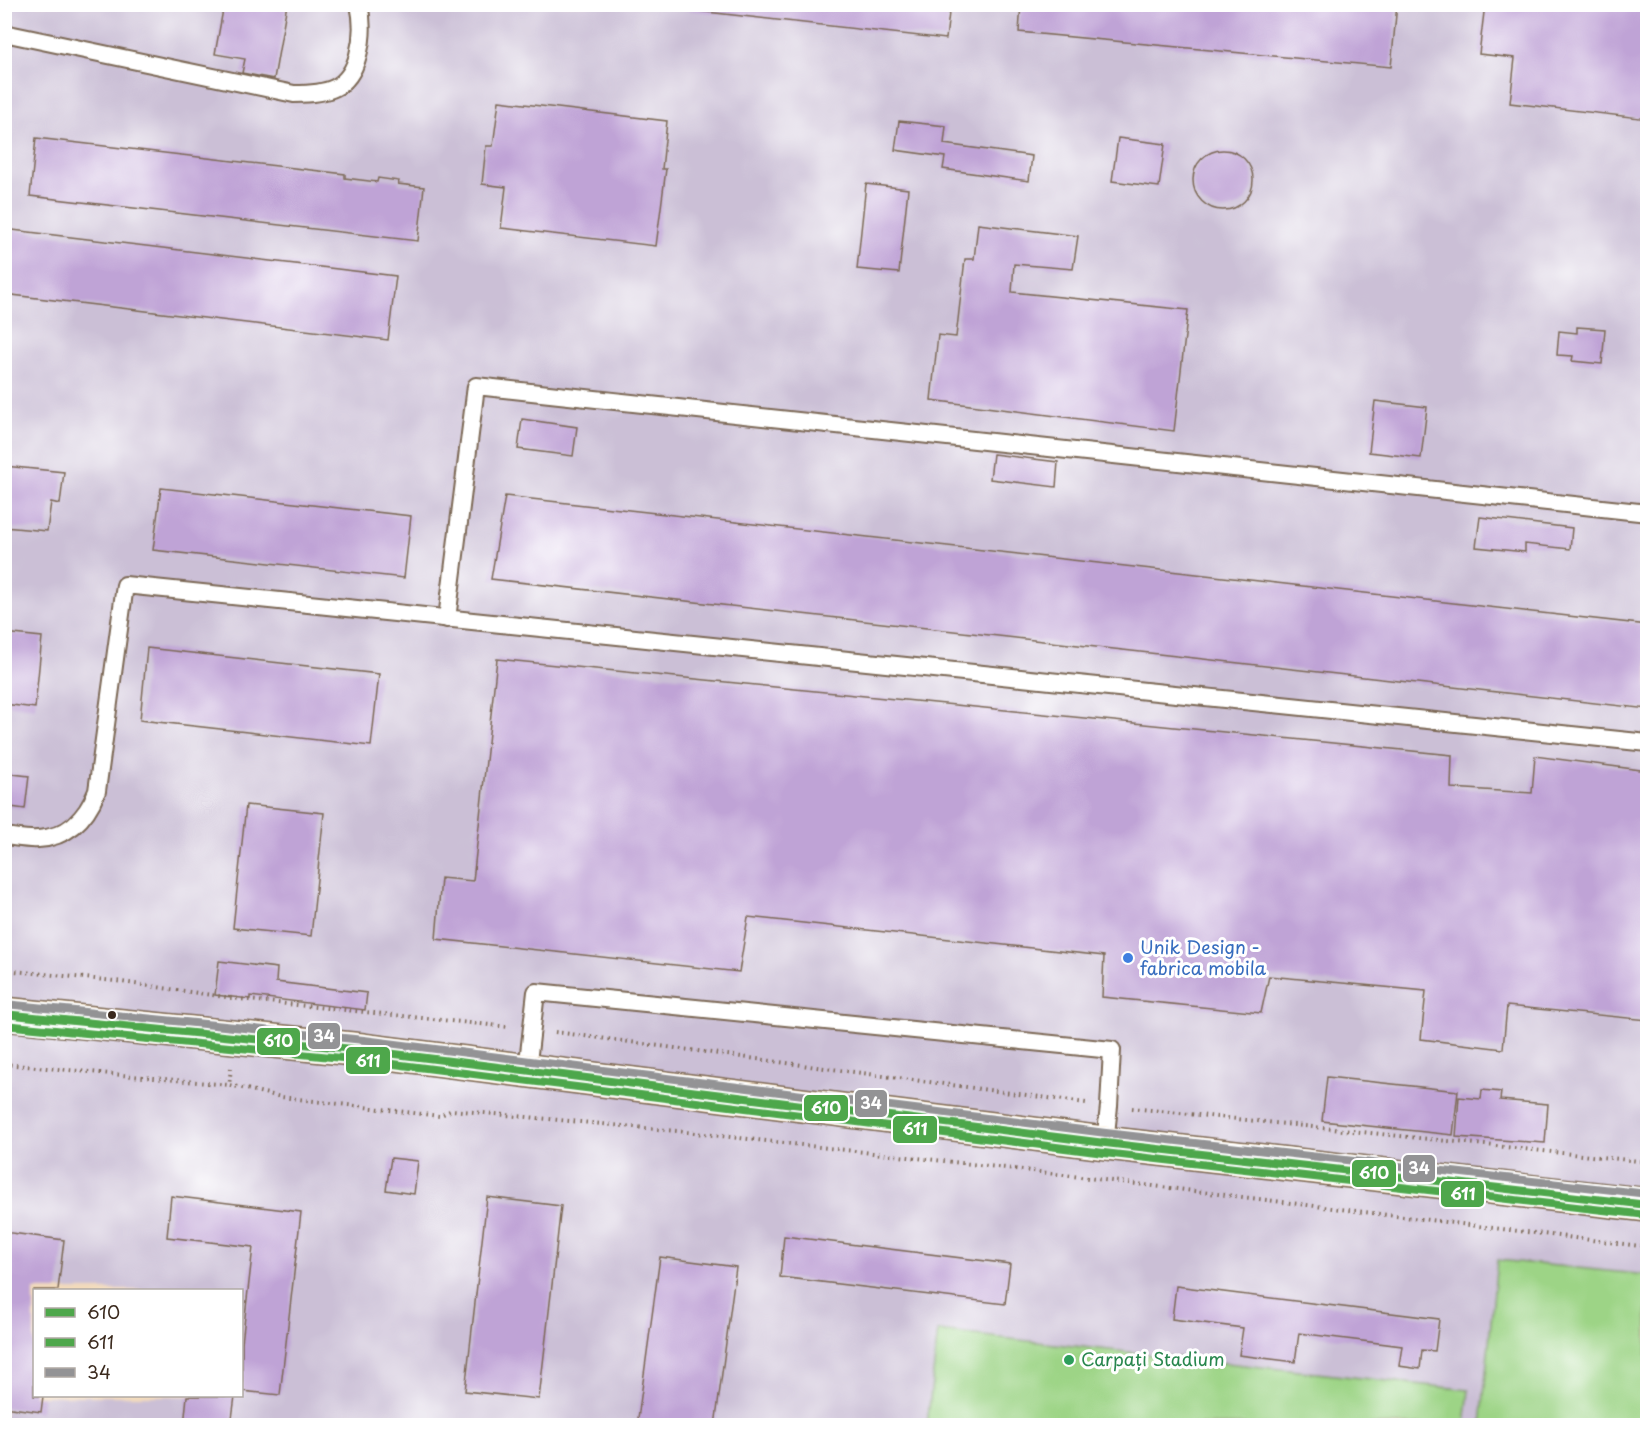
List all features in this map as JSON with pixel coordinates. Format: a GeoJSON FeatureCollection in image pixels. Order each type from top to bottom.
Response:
{"type":"FeatureCollection","features":[{"type":"Feature","properties":{"kind":"main road"},"geometry":{"type":"LineString","coordinates":[[4,1014],[235,1036],[1105,1143],[1647,1205]]}},
{"type":"Feature","properties":{"kind":"lane"},"geometry":{"type":"LineString","coordinates":[[4,33],[294,94],[315,94],[333,89],[347,80],[355,68],[362,40],[363,20],[359,4]]}},
{"type":"Feature","properties":{"kind":"lane"},"geometry":{"type":"LineString","coordinates":[[447,619],[476,386],[1647,513]]}},
{"type":"Feature","properties":{"kind":"lane"},"geometry":{"type":"LineString","coordinates":[[4,836],[36,840],[53,837],[68,830],[81,820],[91,806],[97,791],[125,585],[1647,743]]}},
{"type":"Feature","properties":{"kind":"lane"},"geometry":{"type":"LineString","coordinates":[[527,1071],[536,992],[1112,1050],[1105,1143]]}},
{"type":"Feature","properties":{"kind":"path"},"geometry":{"type":"LineString","coordinates":[[4,970],[115,981],[238,999],[531,1029],[1109,1106],[1647,1162]]}},
{"type":"Feature","properties":{"kind":"path"},"geometry":{"type":"LineString","coordinates":[[230,1085],[238,999]]}},
{"type":"Feature","properties":{"kind":"path"},"geometry":{"type":"LineString","coordinates":[[4,1064],[230,1085],[281,1097],[428,1115],[439,1116],[452,1110],[677,1131],[1015,1169],[1647,1247]]}},
{"type":"Feature","properties":{"kind":"shaded area"},"geometry":{"type":"Polygon","coordinates":[[[5,5],[1647,5],[1647,1425],[5,1426],[5,5]]]}},
{"type":"Feature","properties":{"kind":"green space"},"geometry":{"type":"Polygon","coordinates":[[[1497,1260],[1647,1275],[1647,1425],[1481,1425],[1497,1260]]]}},
{"type":"Feature","properties":{"kind":"green space","name":"Carpați Stadium"},"geometry":{"type":"Polygon","coordinates":[[[938,1331],[1469,1390],[1465,1425],[927,1425],[938,1331]]]}},
{"type":"Feature","properties":{"kind":"building"},"geometry":{"type":"Polygon","coordinates":[[[224,4],[287,4],[274,79],[242,73],[245,59],[215,54],[224,4]]]}},
{"type":"Feature","properties":{"kind":"building"},"geometry":{"type":"Polygon","coordinates":[[[653,4],[950,4],[946,39],[653,6],[653,4]]]}},
{"type":"Feature","properties":{"kind":"building"},"geometry":{"type":"Polygon","coordinates":[[[1021,4],[1397,4],[1391,67],[1019,32],[1021,4]]]}},
{"type":"Feature","properties":{"kind":"building"},"geometry":{"type":"Polygon","coordinates":[[[1485,4],[1648,4],[1648,119],[1510,103],[1515,58],[1479,54],[1485,4]]]}},
{"type":"Feature","properties":{"kind":"building"},"geometry":{"type":"Polygon","coordinates":[[[499,101],[667,121],[662,169],[666,169],[656,246],[501,228],[506,187],[482,184],[486,146],[493,146],[499,101]]]}},
{"type":"Feature","properties":{"kind":"building"},"geometry":{"type":"Polygon","coordinates":[[[899,121],[946,126],[944,144],[1032,156],[1029,181],[943,169],[945,157],[895,150],[899,121]]]}},
{"type":"Feature","properties":{"kind":"building"},"geometry":{"type":"Polygon","coordinates":[[[36,138],[345,174],[345,178],[377,182],[378,178],[399,181],[398,184],[424,187],[418,241],[30,196],[36,138]]]}},
{"type":"Feature","properties":{"kind":"building"},"geometry":{"type":"Polygon","coordinates":[[[1118,138],[1165,144],[1159,187],[1112,181],[1118,138]]]}},
{"type":"Feature","properties":{"kind":"building"},"geometry":{"type":"Polygon","coordinates":[[[1217,150],[1229,150],[1245,158],[1251,168],[1253,180],[1251,192],[1245,202],[1229,210],[1217,210],[1201,202],[1193,186],[1193,174],[1201,158],[1217,150]]]}},
{"type":"Feature","properties":{"kind":"building"},"geometry":{"type":"Polygon","coordinates":[[[866,184],[908,189],[899,273],[857,269],[866,184]]]}},
{"type":"Feature","properties":{"kind":"building"},"geometry":{"type":"Polygon","coordinates":[[[978,224],[1078,236],[1073,269],[1014,264],[1012,292],[1188,310],[1174,431],[931,400],[938,335],[956,337],[965,259],[974,259],[978,224]]]}},
{"type":"Feature","properties":{"kind":"building"},"geometry":{"type":"Polygon","coordinates":[[[4,229],[396,276],[388,340],[4,294],[4,229]]]}},
{"type":"Feature","properties":{"kind":"building"},"geometry":{"type":"Polygon","coordinates":[[[1577,327],[1605,329],[1602,364],[1572,361],[1573,356],[1557,355],[1559,331],[1577,333],[1577,327]]]}},
{"type":"Feature","properties":{"kind":"building"},"geometry":{"type":"Polygon","coordinates":[[[1375,401],[1427,407],[1421,458],[1369,452],[1375,401]]]}},
{"type":"Feature","properties":{"kind":"building"},"geometry":{"type":"Polygon","coordinates":[[[522,419],[577,427],[573,456],[518,449],[522,419]]]}},
{"type":"Feature","properties":{"kind":"building"},"geometry":{"type":"Polygon","coordinates":[[[993,454],[1058,462],[1056,487],[990,479],[993,454]]]}},
{"type":"Feature","properties":{"kind":"building"},"geometry":{"type":"Polygon","coordinates":[[[4,466],[64,472],[60,504],[51,502],[47,531],[4,527],[4,466]]]}},
{"type":"Feature","properties":{"kind":"building"},"geometry":{"type":"Polygon","coordinates":[[[161,488],[411,516],[404,578],[153,550],[161,488]]]}},
{"type":"Feature","properties":{"kind":"building"},"geometry":{"type":"Polygon","coordinates":[[[505,496],[1648,625],[1648,709],[491,579],[505,496]]]}},
{"type":"Feature","properties":{"kind":"building"},"geometry":{"type":"Polygon","coordinates":[[[1480,517],[1572,528],[1570,549],[1525,544],[1525,552],[1476,547],[1480,517]]]}},
{"type":"Feature","properties":{"kind":"building"},"geometry":{"type":"Polygon","coordinates":[[[4,633],[42,637],[35,708],[4,704],[4,633]]]}},
{"type":"Feature","properties":{"kind":"building"},"geometry":{"type":"Polygon","coordinates":[[[147,648],[379,674],[371,746],[140,720],[147,648]]]}},
{"type":"Feature","properties":{"kind":"building"},"geometry":{"type":"Polygon","coordinates":[[[497,659],[1452,755],[1451,788],[1532,793],[1535,756],[1648,771],[1648,1020],[1507,1006],[1503,1049],[1421,1039],[1426,991],[1269,976],[1261,1013],[1102,997],[1104,956],[748,917],[739,972],[436,939],[441,878],[473,881],[497,659]]]}},
{"type":"Feature","properties":{"kind":"building"},"geometry":{"type":"Polygon","coordinates":[[[4,773],[29,776],[25,809],[4,806],[4,773]]]}},
{"type":"Feature","properties":{"kind":"building"},"geometry":{"type":"Polygon","coordinates":[[[246,805],[324,813],[311,936],[233,928],[246,805]]]}},
{"type":"Feature","properties":{"kind":"building"},"geometry":{"type":"Polygon","coordinates":[[[219,961],[277,968],[276,982],[367,993],[365,1010],[250,996],[250,999],[215,995],[219,961]]]}},
{"type":"Feature","properties":{"kind":"building"},"geometry":{"type":"Polygon","coordinates":[[[1327,1077],[1458,1091],[1453,1135],[1322,1121],[1327,1077]]]}},
{"type":"Feature","properties":{"kind":"building"},"geometry":{"type":"Polygon","coordinates":[[[1482,1090],[1501,1092],[1500,1100],[1548,1104],[1545,1143],[1456,1137],[1459,1097],[1481,1099],[1482,1090]]]}},
{"type":"Feature","properties":{"kind":"building"},"geometry":{"type":"Polygon","coordinates":[[[391,1158],[418,1161],[414,1194],[386,1190],[391,1158]]]}},
{"type":"Feature","properties":{"kind":"building"},"geometry":{"type":"Polygon","coordinates":[[[171,1196],[301,1212],[280,1395],[243,1391],[243,1334],[253,1247],[167,1237],[171,1196]]]}},
{"type":"Feature","properties":{"kind":"building"},"geometry":{"type":"Polygon","coordinates":[[[487,1197],[561,1206],[539,1399],[465,1391],[487,1197]]]}},
{"type":"Feature","properties":{"kind":"building"},"geometry":{"type":"Polygon","coordinates":[[[4,1232],[64,1240],[58,1289],[33,1289],[33,1397],[43,1397],[41,1412],[4,1407],[4,1232]]]}},
{"type":"Feature","properties":{"kind":"building"},"geometry":{"type":"Polygon","coordinates":[[[784,1236],[1010,1264],[1005,1304],[780,1277],[784,1236]]]}},
{"type":"Feature","properties":{"kind":"building"},"geometry":{"type":"Polygon","coordinates":[[[660,1257],[736,1267],[715,1426],[637,1426],[660,1257]]]}},
{"type":"Feature","properties":{"kind":"building"},"geometry":{"type":"Polygon","coordinates":[[[1176,1286],[1439,1319],[1435,1351],[1422,1350],[1420,1369],[1399,1366],[1402,1346],[1299,1333],[1295,1362],[1239,1355],[1243,1328],[1172,1319],[1176,1286]]]}},
{"type":"Feature","properties":{"kind":"building"},"geometry":{"type":"Polygon","coordinates":[[[187,1397],[235,1397],[231,1426],[184,1426],[187,1397]]]}},
{"type":"Feature","properties":{"kind":"transit line","name":"34"},"geometry":{"type":"LineString","coordinates":[[5,1004],[364,1040],[1106,1133],[1648,1194]]}},
{"type":"Feature","properties":{"kind":"transit line","name":"610"},"geometry":{"type":"LineString","coordinates":[[4,1014],[363,1050],[1105,1143],[1648,1205]]}},
{"type":"Feature","properties":{"kind":"transit line","name":"611"},"geometry":{"type":"LineString","coordinates":[[4,1025],[362,1060],[1104,1153],[1647,1215]]}},
{"type":"Feature","properties":{"kind":"place","name":"Unik Design - fabrica mobila"},"geometry":{"type":"Point","coordinates":[1128,958]}},
{"type":"Feature","properties":{"kind":"place","name":"Carpați Stadium"},"geometry":{"type":"Point","coordinates":[1069,1360]}}]}
